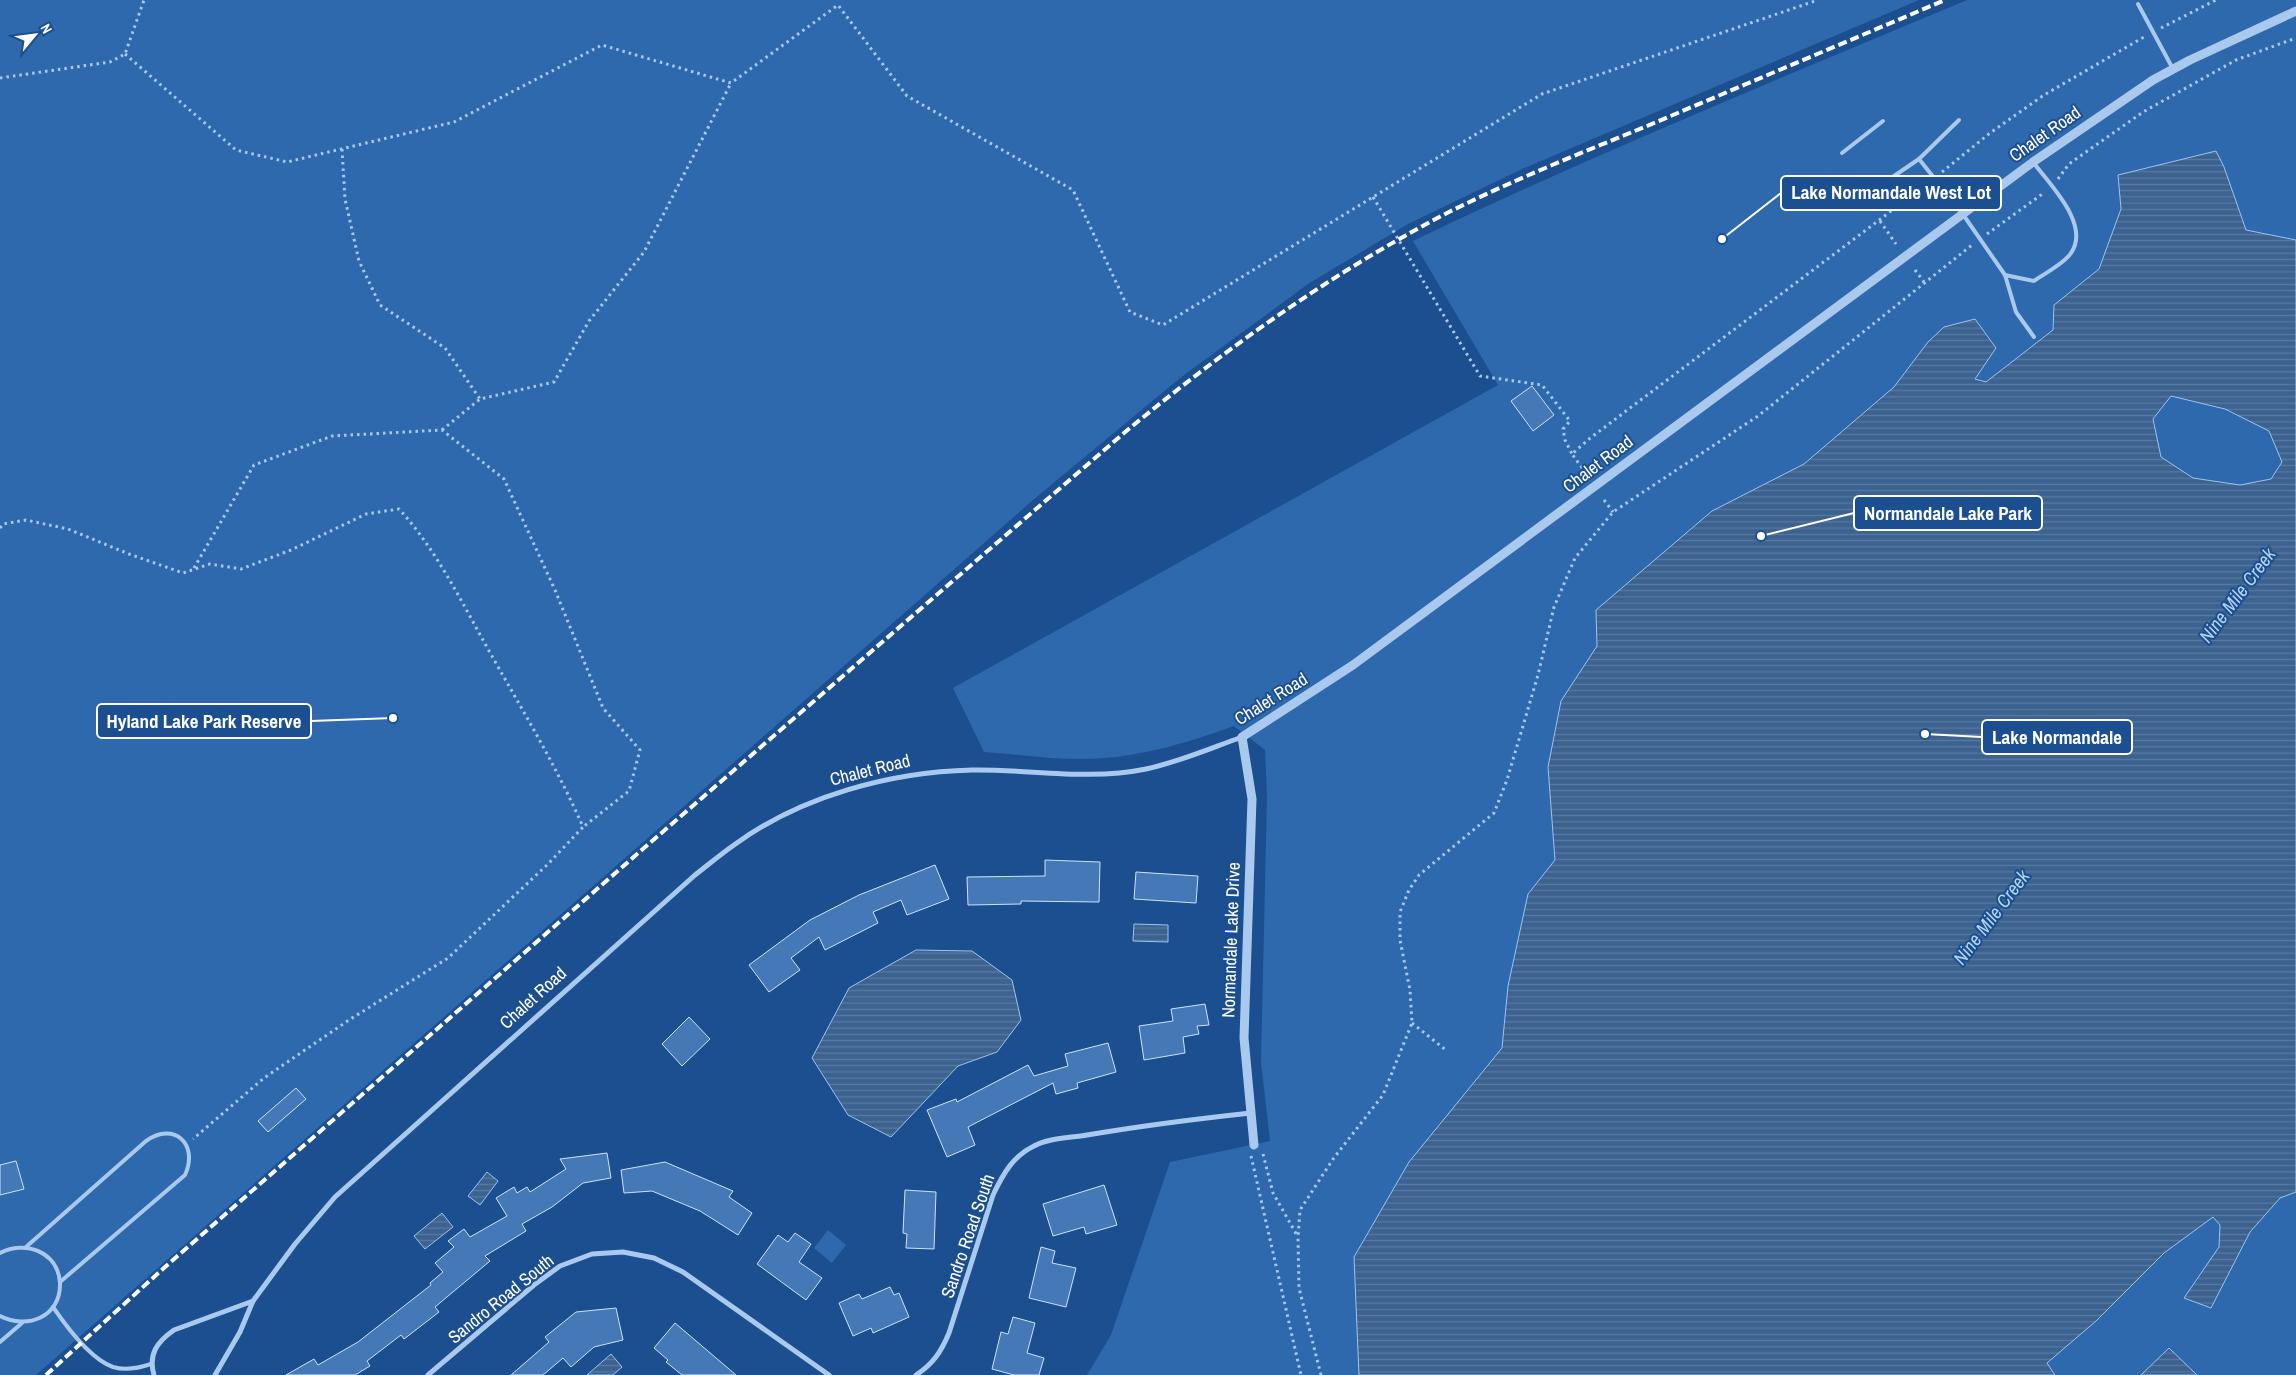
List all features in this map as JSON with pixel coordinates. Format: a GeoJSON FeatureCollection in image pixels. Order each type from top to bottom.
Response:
{"type":"FeatureCollection","features":[{"type":"Feature","properties":{"kind":"street","name":"Chalet Road"},"geometry":{"type":"LineString","coordinates":[[215,1375],[236,1340],[253,1301],[295,1244],[335,1197],[695,875],[735,844],[778,818],[826,798],[873,783],[923,773],[973,770],[1056,775],[1102,775],[1146,769],[1242,737],[1353,666],[1962,214],[2118,103],[2173,69],[2296,11]]}},
{"type":"Feature","properties":{"kind":"street","name":"Normandale Lake Drive"},"geometry":{"type":"LineString","coordinates":[[1242,737],[1252,799],[1244,1038],[1254,1145]]}},
{"type":"Feature","properties":{"kind":"street","name":"Sandro Road South"},"geometry":{"type":"LineString","coordinates":[[916,1375],[927,1368],[940,1354],[949,1333],[993,1194],[1003,1174],[1017,1157],[1035,1145],[1058,1140],[1176,1121],[1250,1113]]}},
{"type":"Feature","properties":{"kind":"street","name":"Sandro Road South"},"geometry":{"type":"LineString","coordinates":[[428,1375],[534,1285],[560,1266],[592,1254],[624,1252],[654,1258],[683,1272],[829,1375]]}},
{"type":"Feature","properties":{"kind":"street"},"geometry":{"type":"LineString","coordinates":[[154,1375],[151,1364],[153,1350],[164,1337],[174,1330],[253,1301]]}},
{"type":"Feature","properties":{"kind":"lane"},"geometry":{"type":"LineString","coordinates":[[2138,4],[2173,69]]}},
{"type":"Feature","properties":{"kind":"lane"},"geometry":{"type":"LineString","coordinates":[[1872,191],[1918,159],[1959,120]]}},
{"type":"Feature","properties":{"kind":"lane"},"geometry":{"type":"LineString","coordinates":[[1842,153],[1884,121]]}},
{"type":"Feature","properties":{"kind":"lane"},"geometry":{"type":"LineString","coordinates":[[1918,159],[1962,214],[2005,275],[2016,312],[2034,337]]}},
{"type":"Feature","properties":{"kind":"lane"},"geometry":{"type":"LineString","coordinates":[[2005,275],[2034,281],[2070,254],[2075,246],[2077,233],[2070,211],[2033,162]]}},
{"type":"Feature","properties":{"kind":"lane"},"geometry":{"type":"LineString","coordinates":[[26,1247],[157,1133],[169,1132],[180,1137],[187,1146],[190,1155],[189,1166],[185,1175],[60,1282]]}},
{"type":"Feature","properties":{"kind":"lane"},"geometry":{"type":"LineString","coordinates":[[0,1253],[13,1247],[39,1250],[49,1258],[56,1269],[60,1282],[58,1295],[53,1307],[44,1316],[34,1321],[22,1323],[10,1321],[0,1316]]}},
{"type":"Feature","properties":{"kind":"lane"},"geometry":{"type":"LineString","coordinates":[[53,1307],[66,1326],[88,1350],[113,1367],[135,1370],[151,1364]]}},
{"type":"Feature","properties":{"kind":"lane"},"geometry":{"type":"LineString","coordinates":[[0,1342],[22,1323]]}},
{"type":"Feature","properties":{"kind":"path"},"geometry":{"type":"LineString","coordinates":[[0,78],[110,62],[125,54],[144,0]]}},
{"type":"Feature","properties":{"kind":"path"},"geometry":{"type":"LineString","coordinates":[[837,0],[838,5],[907,96],[1073,190],[1130,312],[1163,325],[1542,94],[1818,0]]}},
{"type":"Feature","properties":{"kind":"path"},"geometry":{"type":"LineString","coordinates":[[1944,170],[2044,95],[2153,32],[2216,0]]}},
{"type":"Feature","properties":{"kind":"path"},"geometry":{"type":"LineString","coordinates":[[193,568],[254,465],[332,436],[442,430],[480,399],[554,382],[589,321],[644,252],[731,82],[838,5]]}},
{"type":"Feature","properties":{"kind":"path"},"geometry":{"type":"LineString","coordinates":[[1320,1375],[1300,1288],[1298,1237],[1300,1210],[1333,1159],[1383,1095],[1412,1023],[1410,990],[1400,940],[1400,912],[1408,890],[1419,875],[1494,813],[1507,780],[1538,675],[1554,607],[1575,558],[1613,512],[1758,416],[1924,282],[2051,186],[2061,177],[2069,164],[2143,112],[2236,60],[2296,38]]}},
{"type":"Feature","properties":{"kind":"path"},"geometry":{"type":"LineString","coordinates":[[125,54],[236,150],[286,162],[454,122],[602,45],[731,82]]}},
{"type":"Feature","properties":{"kind":"path"},"geometry":{"type":"LineString","coordinates":[[342,149],[345,199],[359,261],[380,305],[445,348],[480,399]]}},
{"type":"Feature","properties":{"kind":"path"},"geometry":{"type":"LineString","coordinates":[[1572,454],[1589,438],[1924,186]]}},
{"type":"Feature","properties":{"kind":"path"},"geometry":{"type":"LineString","coordinates":[[1373,197],[1480,376],[1542,385],[1570,421],[1563,429],[1565,440],[1572,454],[1586,473]]}},
{"type":"Feature","properties":{"kind":"path"},"geometry":{"type":"LineString","coordinates":[[1880,220],[1896,244]]}},
{"type":"Feature","properties":{"kind":"path"},"geometry":{"type":"LineString","coordinates":[[1915,270],[1924,282]]}},
{"type":"Feature","properties":{"kind":"path"},"geometry":{"type":"LineString","coordinates":[[187,1146],[197,1134],[264,1078],[349,1020],[448,958],[548,864],[583,827],[629,791],[640,750],[603,708],[555,590],[504,479],[442,430]]}},
{"type":"Feature","properties":{"kind":"path"},"geometry":{"type":"LineString","coordinates":[[1604,500],[1613,512]]}},
{"type":"Feature","properties":{"kind":"path"},"geometry":{"type":"LineString","coordinates":[[0,528],[3,524],[26,520],[68,528],[129,554],[183,573],[193,568],[210,564],[241,569],[291,550],[366,514],[399,509],[420,532],[464,608],[565,785],[583,827]]}},
{"type":"Feature","properties":{"kind":"path"},"geometry":{"type":"LineString","coordinates":[[1412,1023],[1447,1051]]}},
{"type":"Feature","properties":{"kind":"path"},"geometry":{"type":"LineString","coordinates":[[1298,1237],[1273,1193],[1262,1152],[1254,1145],[1251,1156],[1301,1375]]}},
{"type":"Feature","properties":{"kind":"shaded area"},"geometry":{"type":"Polygon","coordinates":[[[0,0],[1919,0],[1520,170],[1408,224],[1308,284],[1180,378],[1033,500],[36,1375],[0,1375],[0,0]]]}},
{"type":"Feature","properties":{"kind":"shaded area"},"geometry":{"type":"Polygon","coordinates":[[[1967,0],[2296,0],[2296,1375],[1087,1375],[1111,1335],[1170,1162],[1270,1141],[1261,1062],[1267,796],[1265,750],[1234,726],[1178,744],[1120,756],[1068,759],[984,752],[953,688],[1498,385],[1413,241],[1619,147],[1967,0]]]}},
{"type":"Feature","properties":{"kind":"shaded area"},"geometry":{"type":"Polygon","coordinates":[[[828,1230],[846,1245],[832,1263],[814,1248],[828,1230]]]}},
{"type":"Feature","properties":{"kind":"water","name":"Nine Mile Creek"},"geometry":{"type":"Polygon","coordinates":[[[2216,151],[2224,167],[2246,230],[2296,240],[2296,1192],[2280,1198],[2250,1232],[2211,1308],[2184,1298],[2219,1247],[2220,1225],[2213,1217],[2164,1253],[2096,1321],[2047,1363],[2055,1375],[1359,1375],[1354,1257],[1409,1162],[1502,1048],[1508,986],[1528,894],[1555,860],[1548,767],[1561,701],[1597,646],[1596,610],[1712,511],[1804,464],[1894,387],[1928,342],[1944,327],[1975,319],[1996,348],[1975,379],[1986,382],[2053,330],[2054,305],[2099,269],[2121,209],[2118,175],[2216,151]],[[2171,396],[2153,419],[2161,457],[2193,478],[2240,485],[2271,479],[2282,462],[2269,431],[2225,409],[2171,396]]]}},
{"type":"Feature","properties":{"kind":"water"},"geometry":{"type":"Polygon","coordinates":[[[1134,924],[1168,925],[1168,942],[1133,941],[1134,924]]]}},
{"type":"Feature","properties":{"kind":"water"},"geometry":{"type":"Polygon","coordinates":[[[916,950],[972,951],[1012,980],[1021,1020],[997,1052],[958,1066],[891,1137],[848,1115],[812,1058],[849,988],[916,950]]]}},
{"type":"Feature","properties":{"kind":"water"},"geometry":{"type":"Polygon","coordinates":[[[487,1172],[498,1181],[480,1205],[468,1196],[487,1172]]]}},
{"type":"Feature","properties":{"kind":"water"},"geometry":{"type":"Polygon","coordinates":[[[442,1213],[453,1227],[425,1249],[414,1236],[442,1213]]]}},
{"type":"Feature","properties":{"kind":"water"},"geometry":{"type":"Polygon","coordinates":[[[2169,1348],[2197,1375],[2141,1375],[2169,1348]]]}},
{"type":"Feature","properties":{"kind":"water"},"geometry":{"type":"Polygon","coordinates":[[[611,1354],[622,1367],[613,1375],[587,1375],[611,1354]]]}},
{"type":"Feature","properties":{"kind":"building"},"geometry":{"type":"Polygon","coordinates":[[[1532,386],[1554,415],[1533,431],[1511,401],[1532,386]]]}},
{"type":"Feature","properties":{"kind":"building"},"geometry":{"type":"Polygon","coordinates":[[[1045,860],[1100,862],[1099,902],[1021,901],[1021,904],[968,905],[967,877],[1045,876],[1045,860]]]}},
{"type":"Feature","properties":{"kind":"building"},"geometry":{"type":"Polygon","coordinates":[[[935,865],[949,899],[907,915],[901,900],[873,912],[878,923],[825,950],[819,937],[791,958],[800,970],[769,992],[749,965],[810,920],[859,895],[935,865]]]}},
{"type":"Feature","properties":{"kind":"building"},"geometry":{"type":"Polygon","coordinates":[[[1136,872],[1198,876],[1196,903],[1134,899],[1136,872]]]}},
{"type":"Feature","properties":{"kind":"building"},"geometry":{"type":"Polygon","coordinates":[[[1205,1004],[1209,1025],[1197,1026],[1199,1034],[1183,1037],[1185,1053],[1144,1060],[1139,1026],[1173,1021],[1171,1009],[1205,1004]]]}},
{"type":"Feature","properties":{"kind":"building"},"geometry":{"type":"Polygon","coordinates":[[[689,1017],[710,1039],[682,1066],[662,1044],[689,1017]]]}},
{"type":"Feature","properties":{"kind":"building"},"geometry":{"type":"Polygon","coordinates":[[[1108,1043],[1116,1072],[1077,1083],[1078,1088],[1056,1094],[1053,1083],[968,1127],[975,1145],[947,1157],[927,1110],[956,1099],[957,1102],[1028,1065],[1034,1076],[1068,1066],[1065,1054],[1108,1043]]]}},
{"type":"Feature","properties":{"kind":"building"},"geometry":{"type":"Polygon","coordinates":[[[296,1088],[306,1099],[268,1132],[258,1121],[296,1088]]]}},
{"type":"Feature","properties":{"kind":"building"},"geometry":{"type":"Polygon","coordinates":[[[607,1153],[611,1178],[583,1183],[552,1207],[522,1224],[526,1231],[485,1256],[490,1261],[435,1307],[439,1312],[404,1339],[401,1335],[367,1361],[370,1366],[355,1375],[286,1375],[314,1359],[318,1365],[358,1342],[431,1285],[430,1283],[443,1272],[435,1263],[454,1247],[448,1241],[464,1229],[470,1237],[507,1216],[496,1198],[514,1187],[517,1193],[527,1187],[530,1192],[566,1169],[560,1159],[607,1153]]]}},
{"type":"Feature","properties":{"kind":"building"},"geometry":{"type":"Polygon","coordinates":[[[16,1161],[24,1189],[0,1195],[0,1165],[16,1161]]]}},
{"type":"Feature","properties":{"kind":"building"},"geometry":{"type":"Polygon","coordinates":[[[665,1162],[733,1191],[729,1197],[752,1213],[738,1235],[700,1211],[652,1191],[624,1193],[621,1170],[665,1162]]]}},
{"type":"Feature","properties":{"kind":"building"},"geometry":{"type":"Polygon","coordinates":[[[1104,1185],[1117,1225],[1086,1234],[1084,1227],[1053,1236],[1043,1204],[1104,1185]]]}},
{"type":"Feature","properties":{"kind":"building"},"geometry":{"type":"Polygon","coordinates":[[[905,1190],[936,1192],[934,1249],[906,1248],[907,1234],[903,1233],[905,1190]]]}},
{"type":"Feature","properties":{"kind":"building"},"geometry":{"type":"Polygon","coordinates":[[[795,1233],[811,1244],[799,1262],[822,1278],[806,1300],[757,1264],[778,1235],[788,1242],[795,1233]]]}},
{"type":"Feature","properties":{"kind":"building"},"geometry":{"type":"Polygon","coordinates":[[[1041,1247],[1055,1251],[1052,1263],[1076,1268],[1066,1307],[1029,1298],[1041,1247]]]}},
{"type":"Feature","properties":{"kind":"building"},"geometry":{"type":"Polygon","coordinates":[[[890,1287],[894,1295],[899,1293],[909,1317],[873,1333],[871,1328],[853,1336],[839,1303],[859,1294],[862,1299],[890,1287]]]}},
{"type":"Feature","properties":{"kind":"building"},"geometry":{"type":"Polygon","coordinates":[[[616,1308],[623,1340],[594,1347],[571,1367],[563,1358],[543,1375],[511,1375],[549,1342],[545,1337],[576,1312],[616,1308]]]}},
{"type":"Feature","properties":{"kind":"building"},"geometry":{"type":"Polygon","coordinates":[[[1013,1317],[1035,1323],[1027,1353],[1044,1358],[1039,1375],[1014,1375],[992,1369],[1001,1332],[1008,1334],[1013,1317]]]}},
{"type":"Feature","properties":{"kind":"building"},"geometry":{"type":"Polygon","coordinates":[[[675,1323],[736,1375],[682,1375],[666,1362],[668,1360],[654,1348],[675,1323]]]}},
{"type":"Feature","properties":{"kind":"railway"},"geometry":{"type":"LineString","coordinates":[[46,1375],[165,1267],[644,848],[1124,433],[1201,371],[1241,342],[1363,260],[1473,200],[1547,167],[1945,0]]}},
{"type":"Feature","properties":{"kind":"place","name":"Lake Normandale West Lot"},"geometry":{"type":"Point","coordinates":[1722,239]}},
{"type":"Feature","properties":{"kind":"place","name":"Normandale Lake Park"},"geometry":{"type":"Point","coordinates":[1761,536]}},
{"type":"Feature","properties":{"kind":"place","name":"Hyland Lake Park Reserve"},"geometry":{"type":"Point","coordinates":[393,718]}},
{"type":"Feature","properties":{"kind":"place","name":"Lake Normandale"},"geometry":{"type":"Point","coordinates":[1925,734]}}]}
